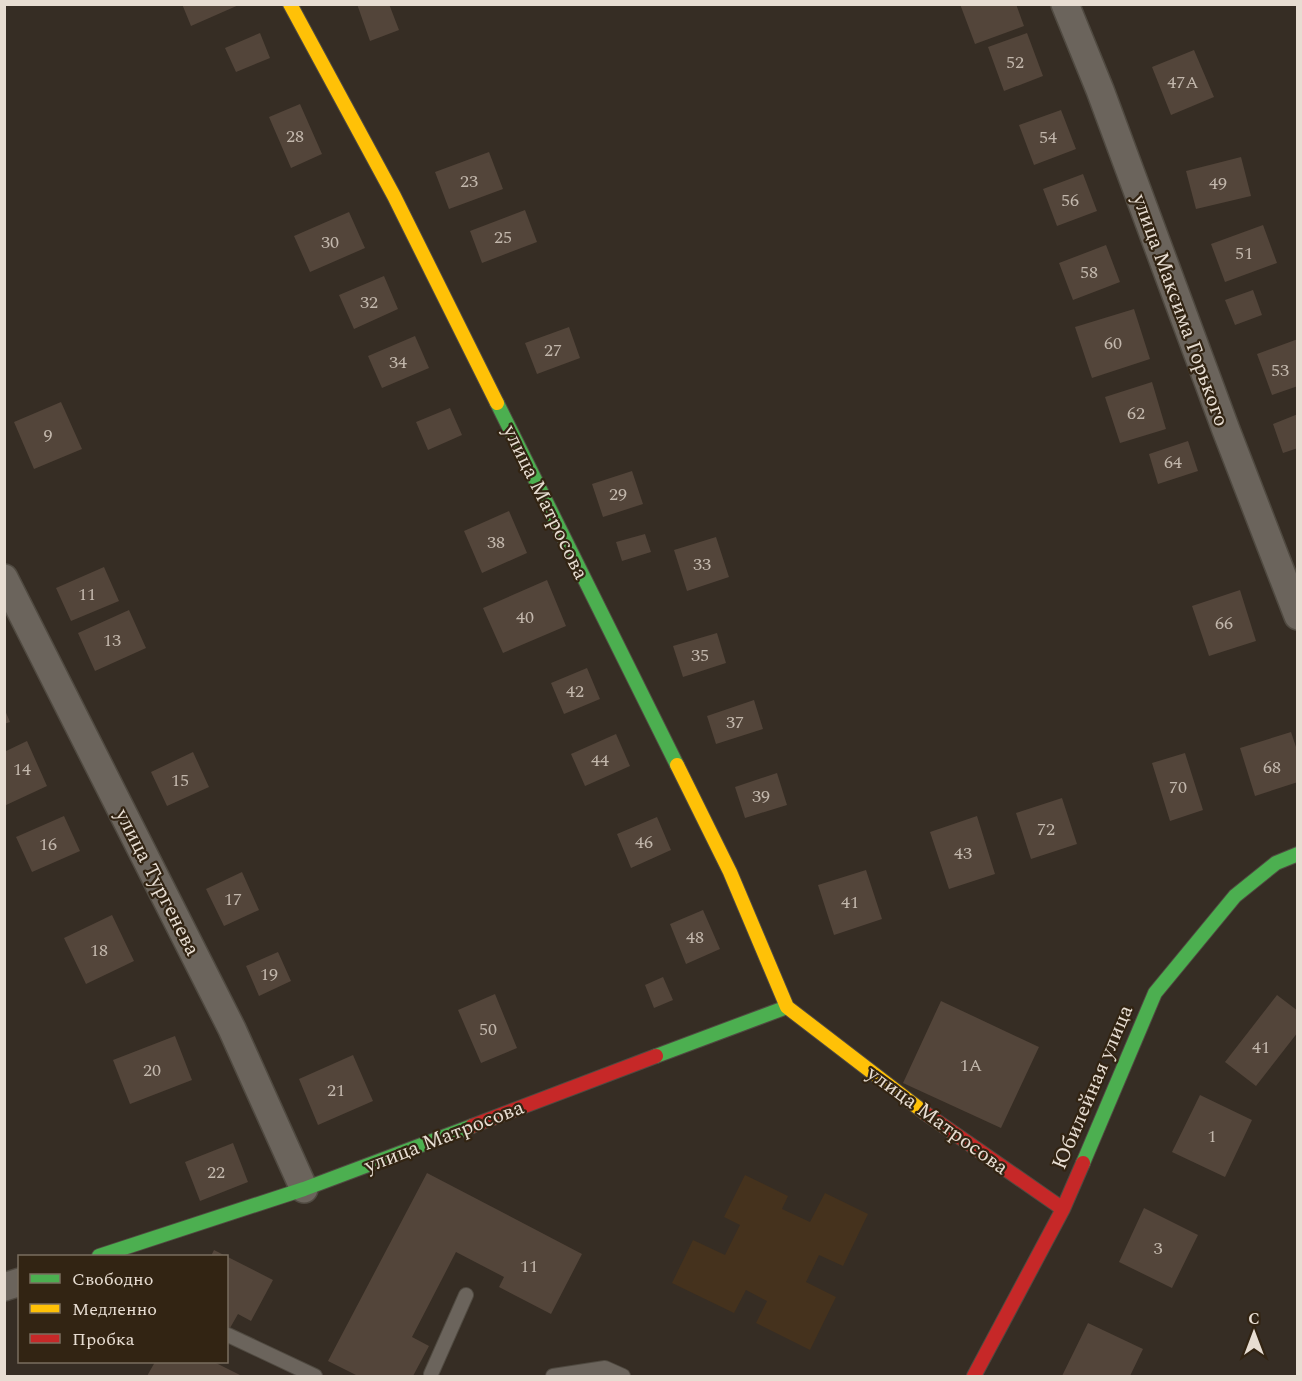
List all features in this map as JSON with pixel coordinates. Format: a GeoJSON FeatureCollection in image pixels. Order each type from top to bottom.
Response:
{"type":"FeatureCollection","features":[{"type":"Feature","properties":{"kind":"street","name":"улица Матросова"},"geometry":{"type":"LineString","coordinates":[[290,4],[400,206],[729,872],[787,1007],[908,1101],[1063,1209]]}},
{"type":"Feature","properties":{"kind":"street","name":"улица Максима Горького"},"geometry":{"type":"LineString","coordinates":[[1065,4],[1100,90],[1226,430],[1298,616]]}},
{"type":"Feature","properties":{"kind":"street","name":"улица Тургенева"},"geometry":{"type":"LineString","coordinates":[[4,578],[232,1029],[304,1189]]}},
{"type":"Feature","properties":{"kind":"street","name":"Юбилейная улица"},"geometry":{"type":"LineString","coordinates":[[974,1377],[1063,1209],[1155,993],[1235,896],[1276,863],[1298,854]]}},
{"type":"Feature","properties":{"kind":"street","name":"улица Матросова"},"geometry":{"type":"LineString","coordinates":[[105,1255],[304,1189],[787,1007]]}},
{"type":"Feature","properties":{"kind":"lane"},"geometry":{"type":"LineString","coordinates":[[433,1376],[466,1295]]}},
{"type":"Feature","properties":{"kind":"lane"},"geometry":{"type":"LineString","coordinates":[[228,1335],[315,1377]]}},
{"type":"Feature","properties":{"kind":"lane"},"geometry":{"type":"LineString","coordinates":[[553,1377],[605,1368],[623,1377]]}},
{"type":"Feature","properties":{"kind":"shaded area"},"geometry":{"type":"Polygon","coordinates":[[[745,1175],[788,1196],[782,1209],[810,1222],[825,1193],[868,1214],[843,1266],[819,1255],[806,1282],[836,1297],[810,1350],[756,1323],[767,1301],[746,1290],[734,1313],[672,1283],[693,1240],[725,1255],[740,1225],[724,1217],[745,1175]]]}},
{"type":"Feature","properties":{"kind":"building"},"geometry":{"type":"Polygon","coordinates":[[[182,4],[241,4],[191,26],[182,4]]]}},
{"type":"Feature","properties":{"kind":"building"},"geometry":{"type":"Polygon","coordinates":[[[357,4],[389,4],[399,30],[370,41],[357,4]]]}},
{"type":"Feature","properties":{"kind":"building"},"geometry":{"type":"Polygon","coordinates":[[[960,4],[1016,4],[1024,26],[975,44],[960,4]]]}},
{"type":"Feature","properties":{"kind":"building"},"geometry":{"type":"Polygon","coordinates":[[[260,33],[270,58],[236,72],[225,48],[260,33]]]}},
{"type":"Feature","properties":{"kind":"building"},"geometry":{"type":"Polygon","coordinates":[[[1027,33],[1043,76],[1004,91],[988,47],[1027,33]]]}},
{"type":"Feature","properties":{"kind":"building"},"geometry":{"type":"Polygon","coordinates":[[[1194,50],[1214,97],[1171,115],[1152,67],[1194,50]]]}},
{"type":"Feature","properties":{"kind":"building"},"geometry":{"type":"Polygon","coordinates":[[[300,104],[322,154],[291,168],[269,117],[300,104]]]}},
{"type":"Feature","properties":{"kind":"building"},"geometry":{"type":"Polygon","coordinates":[[[1061,110],[1076,149],[1034,165],[1019,125],[1061,110]]]}},
{"type":"Feature","properties":{"kind":"building"},"geometry":{"type":"Polygon","coordinates":[[[489,152],[503,189],[449,209],[435,172],[489,152]]]}},
{"type":"Feature","properties":{"kind":"building"},"geometry":{"type":"Polygon","coordinates":[[[1241,157],[1251,196],[1196,209],[1186,171],[1241,157]]]}},
{"type":"Feature","properties":{"kind":"building"},"geometry":{"type":"Polygon","coordinates":[[[1083,174],[1097,211],[1057,226],[1043,189],[1083,174]]]}},
{"type":"Feature","properties":{"kind":"building"},"geometry":{"type":"Polygon","coordinates":[[[525,210],[537,242],[482,263],[470,231],[525,210]]]}},
{"type":"Feature","properties":{"kind":"building"},"geometry":{"type":"Polygon","coordinates":[[[349,212],[365,248],[310,272],[294,236],[349,212]]]}},
{"type":"Feature","properties":{"kind":"building"},"geometry":{"type":"Polygon","coordinates":[[[1263,225],[1277,263],[1225,282],[1211,244],[1263,225]]]}},
{"type":"Feature","properties":{"kind":"building"},"geometry":{"type":"Polygon","coordinates":[[[1106,245],[1120,282],[1073,300],[1059,263],[1106,245]]]}},
{"type":"Feature","properties":{"kind":"building"},"geometry":{"type":"Polygon","coordinates":[[[384,276],[398,309],[354,329],[339,295],[384,276]]]}},
{"type":"Feature","properties":{"kind":"building"},"geometry":{"type":"Polygon","coordinates":[[[1253,290],[1262,315],[1235,325],[1225,300],[1253,290]]]}},
{"type":"Feature","properties":{"kind":"building"},"geometry":{"type":"Polygon","coordinates":[[[1134,309],[1150,359],[1092,378],[1075,327],[1134,309]]]}},
{"type":"Feature","properties":{"kind":"building"},"geometry":{"type":"Polygon","coordinates":[[[569,327],[580,358],[537,374],[525,343],[569,327]]]}},
{"type":"Feature","properties":{"kind":"building"},"geometry":{"type":"Polygon","coordinates":[[[415,336],[429,368],[382,388],[368,356],[415,336]]]}},
{"type":"Feature","properties":{"kind":"building"},"geometry":{"type":"Polygon","coordinates":[[[1298,339],[1298,386],[1272,395],[1257,354],[1298,339]]]}},
{"type":"Feature","properties":{"kind":"building"},"geometry":{"type":"Polygon","coordinates":[[[1152,382],[1166,429],[1120,443],[1105,397],[1152,382]]]}},
{"type":"Feature","properties":{"kind":"building"},"geometry":{"type":"Polygon","coordinates":[[[61,402],[82,449],[34,469],[14,422],[61,402]]]}},
{"type":"Feature","properties":{"kind":"building"},"geometry":{"type":"Polygon","coordinates":[[[450,408],[462,435],[428,450],[416,422],[450,408]]]}},
{"type":"Feature","properties":{"kind":"building"},"geometry":{"type":"Polygon","coordinates":[[[1298,414],[1298,448],[1283,453],[1273,424],[1298,414]]]}},
{"type":"Feature","properties":{"kind":"building"},"geometry":{"type":"Polygon","coordinates":[[[1188,441],[1198,471],[1158,484],[1149,454],[1188,441]]]}},
{"type":"Feature","properties":{"kind":"building"},"geometry":{"type":"Polygon","coordinates":[[[632,471],[643,504],[603,517],[592,484],[632,471]]]}},
{"type":"Feature","properties":{"kind":"building"},"geometry":{"type":"Polygon","coordinates":[[[509,511],[527,553],[482,573],[464,531],[509,511]]]}},
{"type":"Feature","properties":{"kind":"building"},"geometry":{"type":"Polygon","coordinates":[[[645,534],[651,552],[622,561],[616,542],[645,534]]]}},
{"type":"Feature","properties":{"kind":"building"},"geometry":{"type":"Polygon","coordinates":[[[716,537],[729,577],[687,591],[674,550],[716,537]]]}},
{"type":"Feature","properties":{"kind":"building"},"geometry":{"type":"Polygon","coordinates":[[[104,567],[119,601],[71,621],[56,588],[104,567]]]}},
{"type":"Feature","properties":{"kind":"building"},"geometry":{"type":"Polygon","coordinates":[[[547,580],[566,626],[503,653],[483,608],[547,580]]]}},
{"type":"Feature","properties":{"kind":"building"},"geometry":{"type":"Polygon","coordinates":[[[1240,590],[1256,641],[1209,656],[1192,606],[1240,590]]]}},
{"type":"Feature","properties":{"kind":"building"},"geometry":{"type":"Polygon","coordinates":[[[129,610],[146,648],[95,671],[78,633],[129,610]]]}},
{"type":"Feature","properties":{"kind":"building"},"geometry":{"type":"Polygon","coordinates":[[[717,633],[726,663],[683,677],[673,646],[717,633]]]}},
{"type":"Feature","properties":{"kind":"building"},"geometry":{"type":"Polygon","coordinates":[[[587,668],[600,699],[564,714],[551,683],[587,668]]]}},
{"type":"Feature","properties":{"kind":"building"},"geometry":{"type":"Polygon","coordinates":[[[754,700],[763,729],[716,744],[707,716],[754,700]]]}},
{"type":"Feature","properties":{"kind":"building"},"geometry":{"type":"Polygon","coordinates":[[[4,708],[10,722],[4,724],[4,708]]]}},
{"type":"Feature","properties":{"kind":"building"},"geometry":{"type":"Polygon","coordinates":[[[1291,732],[1298,753],[1298,782],[1255,796],[1240,748],[1291,732]]]}},
{"type":"Feature","properties":{"kind":"building"},"geometry":{"type":"Polygon","coordinates":[[[616,734],[630,766],[585,786],[571,754],[616,734]]]}},
{"type":"Feature","properties":{"kind":"building"},"geometry":{"type":"Polygon","coordinates":[[[27,741],[47,786],[4,806],[4,752],[27,741]]]}},
{"type":"Feature","properties":{"kind":"building"},"geometry":{"type":"Polygon","coordinates":[[[193,752],[209,787],[167,806],[151,772],[193,752]]]}},
{"type":"Feature","properties":{"kind":"building"},"geometry":{"type":"Polygon","coordinates":[[[1185,753],[1203,810],[1170,821],[1152,763],[1185,753]]]}},
{"type":"Feature","properties":{"kind":"building"},"geometry":{"type":"Polygon","coordinates":[[[777,773],[787,805],[745,818],[735,787],[777,773]]]}},
{"type":"Feature","properties":{"kind":"building"},"geometry":{"type":"Polygon","coordinates":[[[1062,798],[1077,844],[1031,859],[1016,813],[1062,798]]]}},
{"type":"Feature","properties":{"kind":"building"},"geometry":{"type":"Polygon","coordinates":[[[64,816],[80,851],[32,872],[16,837],[64,816]]]}},
{"type":"Feature","properties":{"kind":"building"},"geometry":{"type":"Polygon","coordinates":[[[977,816],[995,874],[949,889],[930,832],[977,816]]]}},
{"type":"Feature","properties":{"kind":"building"},"geometry":{"type":"Polygon","coordinates":[[[657,817],[671,850],[631,868],[617,834],[657,817]]]}},
{"type":"Feature","properties":{"kind":"building"},"geometry":{"type":"Polygon","coordinates":[[[866,870],[882,919],[834,935],[818,885],[866,870]]]}},
{"type":"Feature","properties":{"kind":"building"},"geometry":{"type":"Polygon","coordinates":[[[242,872],[259,910],[224,926],[206,889],[242,872]]]}},
{"type":"Feature","properties":{"kind":"building"},"geometry":{"type":"Polygon","coordinates":[[[703,910],[720,949],[686,964],[670,924],[703,910]]]}},
{"type":"Feature","properties":{"kind":"building"},"geometry":{"type":"Polygon","coordinates":[[[112,915],[134,961],[86,984],[64,938],[112,915]]]}},
{"type":"Feature","properties":{"kind":"building"},"geometry":{"type":"Polygon","coordinates":[[[278,952],[291,981],[259,996],[246,966],[278,952]]]}},
{"type":"Feature","properties":{"kind":"building"},"geometry":{"type":"Polygon","coordinates":[[[663,977],[673,1000],[654,1008],[645,985],[663,977]]]}},
{"type":"Feature","properties":{"kind":"building"},"geometry":{"type":"Polygon","coordinates":[[[495,994],[517,1048],[481,1063],[458,1010],[495,994]]]}},
{"type":"Feature","properties":{"kind":"building"},"geometry":{"type":"Polygon","coordinates":[[[1277,995],[1298,1011],[1298,1032],[1256,1086],[1225,1062],[1277,995]]]}},
{"type":"Feature","properties":{"kind":"building"},"geometry":{"type":"Polygon","coordinates":[[[941,1001],[1039,1047],[1001,1128],[903,1083],[941,1001]]]}},
{"type":"Feature","properties":{"kind":"building"},"geometry":{"type":"Polygon","coordinates":[[[175,1036],[192,1080],[130,1104],[113,1060],[175,1036]]]}},
{"type":"Feature","properties":{"kind":"building"},"geometry":{"type":"Polygon","coordinates":[[[353,1055],[373,1101],[318,1125],[299,1079],[353,1055]]]}},
{"type":"Feature","properties":{"kind":"building"},"geometry":{"type":"Polygon","coordinates":[[[1200,1095],[1252,1120],[1225,1177],[1172,1152],[1200,1095]]]}},
{"type":"Feature","properties":{"kind":"building"},"geometry":{"type":"Polygon","coordinates":[[[233,1143],[248,1182],[200,1201],[185,1162],[233,1143]]]}},
{"type":"Feature","properties":{"kind":"building"},"geometry":{"type":"Polygon","coordinates":[[[427,1173],[582,1254],[551,1314],[499,1287],[504,1277],[456,1252],[412,1337],[429,1346],[413,1376],[358,1376],[328,1361],[427,1173]]]}},
{"type":"Feature","properties":{"kind":"building"},"geometry":{"type":"Polygon","coordinates":[[[1144,1208],[1198,1235],[1172,1288],[1119,1262],[1144,1208]]]}},
{"type":"Feature","properties":{"kind":"building"},"geometry":{"type":"Polygon","coordinates":[[[214,1250],[224,1255],[212,1255],[214,1250]]]}},
{"type":"Feature","properties":{"kind":"building"},"geometry":{"type":"Polygon","coordinates":[[[228,1257],[273,1280],[251,1321],[238,1314],[228,1332],[228,1257]]]}},
{"type":"Feature","properties":{"kind":"building"},"geometry":{"type":"Polygon","coordinates":[[[1088,1323],[1143,1349],[1130,1376],[1062,1376],[1088,1323]]]}},
{"type":"Feature","properties":{"kind":"building"},"geometry":{"type":"Polygon","coordinates":[[[154,1363],[216,1363],[242,1376],[147,1376],[154,1363]]]}},
{"type":"Feature","properties":{"kind":"traffic: fast"},"geometry":{"type":"LineString","coordinates":[[497,403],[677,765]]}},
{"type":"Feature","properties":{"kind":"traffic: fast"},"geometry":{"type":"LineString","coordinates":[[1083,1163],[1155,993],[1235,896],[1276,863],[1298,854]]}},
{"type":"Feature","properties":{"kind":"traffic: fast"},"geometry":{"type":"LineString","coordinates":[[656,1056],[787,1007]]}},
{"type":"Feature","properties":{"kind":"traffic: fast"},"geometry":{"type":"LineString","coordinates":[[102,1255],[304,1189],[472,1126]]}},
{"type":"Feature","properties":{"kind":"traffic: slow"},"geometry":{"type":"LineString","coordinates":[[290,4],[394,196],[497,403]]}},
{"type":"Feature","properties":{"kind":"traffic: slow"},"geometry":{"type":"LineString","coordinates":[[677,765],[730,872],[787,1007],[925,1113]]}},
{"type":"Feature","properties":{"kind":"traffic: jam"},"geometry":{"type":"LineString","coordinates":[[472,1126],[656,1056]]}},
{"type":"Feature","properties":{"kind":"traffic: jam"},"geometry":{"type":"LineString","coordinates":[[925,1113],[1063,1209]]}},
{"type":"Feature","properties":{"kind":"traffic: jam"},"geometry":{"type":"LineString","coordinates":[[974,1376],[1063,1209],[1083,1163]]}}]}
